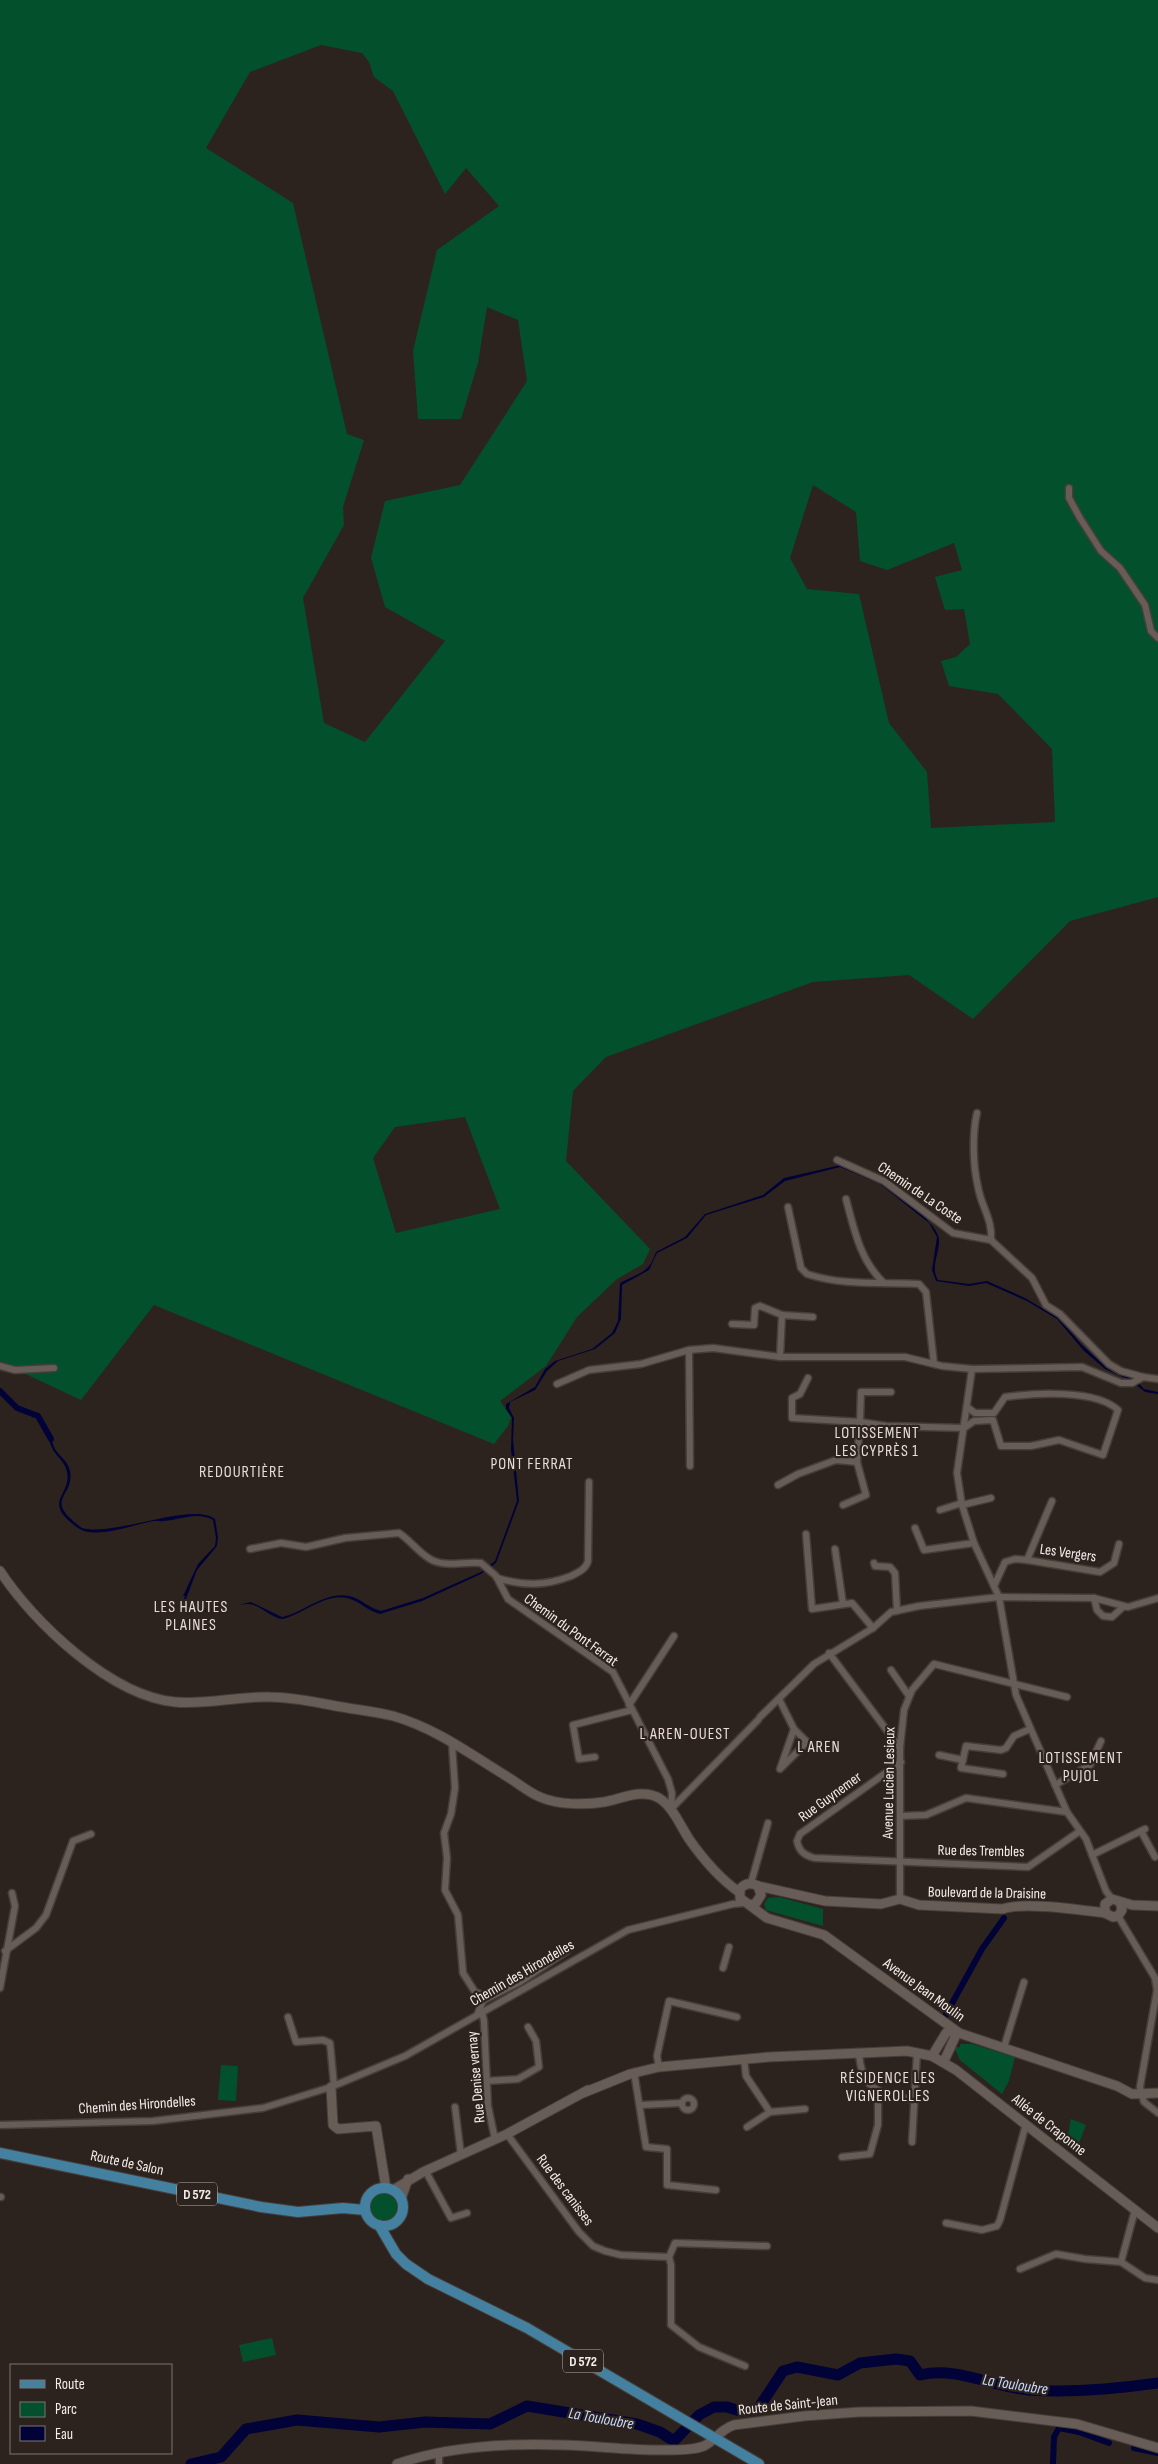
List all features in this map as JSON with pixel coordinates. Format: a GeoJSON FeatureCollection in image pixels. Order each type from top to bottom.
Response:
{"type":"FeatureCollection","features":[{"type":"Feature","properties":{"kind":"main road","name":"Route de Salon"},"geometry":{"type":"LineString","coordinates":[[0,2152],[283,2210],[298,2212],[366,2205]]}},
{"type":"Feature","properties":{"kind":"main road"},"geometry":{"type":"LineString","coordinates":[[390,2189],[401,2199],[403,2205],[400,2217],[390,2225],[379,2225],[370,2220],[366,2205],[374,2190],[390,2189]]}},
{"type":"Feature","properties":{"kind":"main road","name":"D 572"},"geometry":{"type":"LineString","coordinates":[[379,2225],[388,2242],[406,2264],[428,2279],[527,2328],[759,2464]]}},
{"type":"Feature","properties":{"kind":"main road"},"geometry":{"type":"LineString","coordinates":[[388,2242],[390,2225]]}},
{"type":"Feature","properties":{"kind":"street"},"geometry":{"type":"LineString","coordinates":[[1069,488],[1069,498],[1101,551],[1120,568],[1145,604],[1151,631],[1158,638]]}},
{"type":"Feature","properties":{"kind":"street"},"geometry":{"type":"LineString","coordinates":[[977,1113],[973,1129],[978,1188],[990,1223],[991,1240],[1032,1278],[1046,1305],[1060,1314],[1109,1364],[1142,1379],[1158,1379]]}},
{"type":"Feature","properties":{"kind":"street","name":"Chemin de La Coste"},"geometry":{"type":"LineString","coordinates":[[837,1160],[884,1181],[953,1233],[991,1240]]}},
{"type":"Feature","properties":{"kind":"street"},"geometry":{"type":"LineString","coordinates":[[846,1199],[862,1254],[873,1273],[883,1282]]}},
{"type":"Feature","properties":{"kind":"street"},"geometry":{"type":"LineString","coordinates":[[788,1207],[801,1268],[807,1274],[862,1284],[883,1282],[919,1284],[926,1292],[934,1364]]}},
{"type":"Feature","properties":{"kind":"street"},"geometry":{"type":"LineString","coordinates":[[732,1324],[754,1325],[755,1308],[760,1306],[782,1315],[813,1317]]}},
{"type":"Feature","properties":{"kind":"street"},"geometry":{"type":"LineString","coordinates":[[780,1357],[782,1315]]}},
{"type":"Feature","properties":{"kind":"street"},"geometry":{"type":"LineString","coordinates":[[556,1384],[589,1370],[641,1364],[690,1350],[713,1348],[780,1357],[905,1357],[934,1364],[972,1369],[1082,1367],[1121,1383],[1132,1383],[1142,1379]]}},
{"type":"Feature","properties":{"kind":"street"},"geometry":{"type":"LineString","coordinates":[[690,1350],[690,1466]]}},
{"type":"Feature","properties":{"kind":"street"},"geometry":{"type":"LineString","coordinates":[[0,1366],[15,1370],[54,1368]]}},
{"type":"Feature","properties":{"kind":"street"},"geometry":{"type":"LineString","coordinates":[[972,1369],[957,1473],[962,1504],[974,1543],[999,1597],[1014,1685],[1030,1728],[1067,1812],[1080,1831],[1092,1855],[1112,1907],[1155,1978],[1157,1990],[1140,2084],[1141,2095],[1158,2093]]}},
{"type":"Feature","properties":{"kind":"street"},"geometry":{"type":"LineString","coordinates":[[808,1378],[800,1394],[792,1398],[792,1418],[860,1422],[886,1426],[964,1428],[974,1421],[992,1420]]}},
{"type":"Feature","properties":{"kind":"street"},"geometry":{"type":"LineString","coordinates":[[843,1505],[866,1495],[857,1462],[862,1392],[891,1392]]}},
{"type":"Feature","properties":{"kind":"street"},"geometry":{"type":"LineString","coordinates":[[1022,1395],[1086,1397],[1111,1404],[1118,1410],[1103,1455],[1058,1440],[1031,1446],[1001,1446],[992,1420],[994,1413],[1005,1398],[1022,1395]]}},
{"type":"Feature","properties":{"kind":"street"},"geometry":{"type":"LineString","coordinates":[[967,1407],[975,1413],[994,1413]]}},
{"type":"Feature","properties":{"kind":"street"},"geometry":{"type":"LineString","coordinates":[[778,1485],[798,1474],[836,1460],[857,1462]]}},
{"type":"Feature","properties":{"kind":"street"},"geometry":{"type":"LineString","coordinates":[[497,1578],[532,1584],[552,1583],[584,1568],[588,1561],[589,1482]]}},
{"type":"Feature","properties":{"kind":"street"},"geometry":{"type":"LineString","coordinates":[[940,1510],[991,1498]]}},
{"type":"Feature","properties":{"kind":"street","name":"Les Vergers"},"geometry":{"type":"LineString","coordinates":[[1027,1560],[1052,1501]]}},
{"type":"Feature","properties":{"kind":"street"},"geometry":{"type":"LineString","coordinates":[[915,1528],[924,1550],[974,1543]]}},
{"type":"Feature","properties":{"kind":"street","name":"Chemin du Pont Ferrat"},"geometry":{"type":"LineString","coordinates":[[250,1549],[281,1543],[306,1547],[345,1538],[399,1533],[429,1559],[438,1562],[465,1564],[477,1562],[488,1568],[497,1578],[508,1599],[514,1605],[613,1672],[668,1779],[672,1793],[671,1809]]}},
{"type":"Feature","properties":{"kind":"street"},"geometry":{"type":"LineString","coordinates":[[806,1534],[812,1609],[852,1603],[873,1628]]}},
{"type":"Feature","properties":{"kind":"street","name":"Les Vergers"},"geometry":{"type":"LineString","coordinates":[[994,1586],[1005,1562],[1015,1559],[1100,1572],[1114,1563],[1119,1544]]}},
{"type":"Feature","properties":{"kind":"street"},"geometry":{"type":"LineString","coordinates":[[835,1549],[843,1604]]}},
{"type":"Feature","properties":{"kind":"street"},"geometry":{"type":"LineString","coordinates":[[874,1563],[879,1568],[890,1567],[894,1573],[896,1611]]}},
{"type":"Feature","properties":{"kind":"street"},"geometry":{"type":"LineString","coordinates":[[0,1571],[14,1593],[40,1623],[70,1649],[120,1682],[146,1694],[173,1702],[268,1697],[294,1698],[391,1716],[414,1723],[540,1798],[567,1803],[602,1802],[640,1794],[649,1794],[659,1798],[671,1809],[690,1840],[729,1885],[751,1894]]}},
{"type":"Feature","properties":{"kind":"street"},"geometry":{"type":"LineString","coordinates":[[671,1809],[814,1664],[829,1653],[873,1628],[891,1612],[918,1606],[999,1597],[1094,1598],[1124,1607]]}},
{"type":"Feature","properties":{"kind":"street"},"geometry":{"type":"LineString","coordinates":[[1094,1598],[1097,1610],[1103,1616],[1112,1616],[1124,1607],[1158,1598]]}},
{"type":"Feature","properties":{"kind":"street"},"geometry":{"type":"LineString","coordinates":[[595,1757],[579,1759],[573,1725],[631,1708],[674,1636]]}},
{"type":"Feature","properties":{"kind":"street"},"geometry":{"type":"LineString","coordinates":[[829,1653],[900,1748]]}},
{"type":"Feature","properties":{"kind":"street","name":"Avenue Lucien Lesieux"},"geometry":{"type":"LineString","coordinates":[[900,1899],[902,1816],[900,1748],[904,1710],[909,1696],[934,1664],[1067,1698]]}},
{"type":"Feature","properties":{"kind":"street"},"geometry":{"type":"LineString","coordinates":[[891,1670],[909,1696]]}},
{"type":"Feature","properties":{"kind":"street"},"geometry":{"type":"LineString","coordinates":[[779,1699],[794,1729],[807,1742],[780,1769],[794,1729]]}},
{"type":"Feature","properties":{"kind":"street"},"geometry":{"type":"LineString","coordinates":[[1003,1774],[961,1768],[966,1746],[1001,1750],[1006,1748],[1014,1736],[1030,1728]]}},
{"type":"Feature","properties":{"kind":"street"},"geometry":{"type":"LineString","coordinates":[[1055,1785],[1090,1765],[1101,1741]]}},
{"type":"Feature","properties":{"kind":"street"},"geometry":{"type":"LineString","coordinates":[[452,1744],[456,1788],[451,1814],[444,1833],[447,1858],[444,1890],[458,1915],[463,1973],[470,1987],[475,1992],[484,1994],[484,2000],[479,2013]]}},
{"type":"Feature","properties":{"kind":"street"},"geometry":{"type":"LineString","coordinates":[[939,1755],[963,1760]]}},
{"type":"Feature","properties":{"kind":"street","name":"Rue Guynemer"},"geometry":{"type":"LineString","coordinates":[[901,1762],[814,1823],[800,1834],[797,1841],[799,1850],[805,1856],[814,1858],[901,1862]]}},
{"type":"Feature","properties":{"kind":"street"},"geometry":{"type":"LineString","coordinates":[[902,1816],[926,1815],[966,1798],[1067,1812]]}},
{"type":"Feature","properties":{"kind":"street","name":"Chemin des Hirondelles"},"geometry":{"type":"LineString","coordinates":[[0,2124],[153,2121],[263,2108],[333,2086],[405,2056],[628,1930],[733,1904],[751,1894],[768,1823]]}},
{"type":"Feature","properties":{"kind":"street"},"geometry":{"type":"LineString","coordinates":[[1092,1855],[1143,1830],[1155,1857]]}},
{"type":"Feature","properties":{"kind":"street","name":"Rue des Trembles"},"geometry":{"type":"LineString","coordinates":[[901,1862],[1028,1867],[1080,1831]]}},
{"type":"Feature","properties":{"kind":"street"},"geometry":{"type":"LineString","coordinates":[[5,1951],[36,1928],[46,1915],[73,1841],[91,1834]]}},
{"type":"Feature","properties":{"kind":"street","name":"Boulevard de la Draisine"},"geometry":{"type":"LineString","coordinates":[[751,1894],[776,1890],[823,1900],[843,1902],[881,1904],[900,1899],[919,1905],[1003,1910],[1011,1906],[1088,1911],[1132,1905],[1158,1906]]}},
{"type":"Feature","properties":{"kind":"street"},"geometry":{"type":"LineString","coordinates":[[0,1988],[5,1951],[15,1906],[12,1893]]}},
{"type":"Feature","properties":{"kind":"street","name":"Avenue Jean Moulin"},"geometry":{"type":"LineString","coordinates":[[751,1894],[760,1913],[767,1918],[824,1935],[953,2029],[1118,2086],[1132,2094],[1141,2095],[1144,2102],[1158,2112]]}},
{"type":"Feature","properties":{"kind":"street"},"geometry":{"type":"LineString","coordinates":[[723,1968],[729,1947]]}},
{"type":"Feature","properties":{"kind":"street"},"geometry":{"type":"LineString","coordinates":[[484,2000],[520,1982],[567,1951]]}},
{"type":"Feature","properties":{"kind":"street"},"geometry":{"type":"LineString","coordinates":[[1004,2047],[1024,1982]]}},
{"type":"Feature","properties":{"kind":"street"},"geometry":{"type":"LineString","coordinates":[[658,2065],[657,2056],[669,2001],[737,2017]]}},
{"type":"Feature","properties":{"kind":"street","name":"Rue Denise vernay"},"geometry":{"type":"LineString","coordinates":[[479,2013],[488,2106],[495,2139]]}},
{"type":"Feature","properties":{"kind":"street"},"geometry":{"type":"LineString","coordinates":[[288,2017],[296,2042],[323,2040],[330,2043],[333,2125],[338,2129],[376,2126],[390,2189],[426,2170],[507,2134],[610,2077],[634,2068],[658,2065]]}},
{"type":"Feature","properties":{"kind":"street"},"geometry":{"type":"LineString","coordinates":[[487,2081],[518,2079],[539,2067],[536,2041],[528,2027]]}},
{"type":"Feature","properties":{"kind":"street"},"geometry":{"type":"LineString","coordinates":[[932,2056],[946,2033],[953,2029],[954,2037],[944,2061]]}},
{"type":"Feature","properties":{"kind":"street"},"geometry":{"type":"LineString","coordinates":[[859,2052],[866,2082],[878,2092],[914,2100]]}},
{"type":"Feature","properties":{"kind":"street","name":"Allée de Craponne"},"geometry":{"type":"LineString","coordinates":[[658,2065],[859,2052],[918,2053],[932,2056],[944,2061],[1158,2228]]}},
{"type":"Feature","properties":{"kind":"street"},"geometry":{"type":"LineString","coordinates":[[912,2142],[918,2053]]}},
{"type":"Feature","properties":{"kind":"street"},"geometry":{"type":"LineString","coordinates":[[744,2059],[746,2076],[770,2112]]}},
{"type":"Feature","properties":{"kind":"street"},"geometry":{"type":"LineString","coordinates":[[583,2093],[634,2072],[658,2065]]}},
{"type":"Feature","properties":{"kind":"street"},"geometry":{"type":"LineString","coordinates":[[634,2072],[641,2105],[646,2147],[667,2149],[667,2185],[716,2190]]}},
{"type":"Feature","properties":{"kind":"street"},"geometry":{"type":"LineString","coordinates":[[842,2157],[870,2154],[878,2125],[878,2092]]}},
{"type":"Feature","properties":{"kind":"street"},"geometry":{"type":"LineString","coordinates":[[641,2105],[681,2102]]}},
{"type":"Feature","properties":{"kind":"street"},"geometry":{"type":"LineString","coordinates":[[455,2107],[461,2155]]}},
{"type":"Feature","properties":{"kind":"street"},"geometry":{"type":"LineString","coordinates":[[747,2127],[770,2112],[805,2109]]}},
{"type":"Feature","properties":{"kind":"street"},"geometry":{"type":"LineString","coordinates":[[946,2222],[982,2230],[997,2226],[1026,2124]]}},
{"type":"Feature","properties":{"kind":"street","name":"Rue des canisses"},"geometry":{"type":"LineString","coordinates":[[507,2134],[579,2232],[593,2246],[621,2255],[669,2257]]}},
{"type":"Feature","properties":{"kind":"street"},"geometry":{"type":"LineString","coordinates":[[426,2170],[451,2218],[467,2213]]}},
{"type":"Feature","properties":{"kind":"street"},"geometry":{"type":"LineString","coordinates":[[401,2199],[408,2179]]}},
{"type":"Feature","properties":{"kind":"street"},"geometry":{"type":"LineString","coordinates":[[1121,2262],[1135,2210]]}},
{"type":"Feature","properties":{"kind":"street"},"geometry":{"type":"LineString","coordinates":[[745,2366],[699,2346],[671,2326],[672,2265],[669,2257],[675,2243],[767,2246]]}},
{"type":"Feature","properties":{"kind":"street"},"geometry":{"type":"LineString","coordinates":[[1020,2269],[1056,2254],[1121,2262],[1145,2278],[1158,2280]]}},
{"type":"Feature","properties":{"kind":"street","name":"Route de Saint-Jean"},"geometry":{"type":"LineString","coordinates":[[397,2464],[439,2453],[499,2447],[563,2445],[638,2451],[683,2450],[705,2446],[724,2428],[734,2425],[804,2416],[859,2412],[971,2410],[1077,2424],[1158,2448]]}},
{"type":"Feature","properties":{"kind":"street"},"geometry":{"type":"LineString","coordinates":[[439,2453],[439,2464]]}},
{"type":"Feature","properties":{"kind":"green space"},"geometry":{"type":"Polygon","coordinates":[[[0,0],[1158,0],[1158,897],[1070,921],[973,1019],[909,975],[813,982],[606,1057],[573,1091],[566,1161],[650,1249],[643,1264],[617,1279],[577,1317],[546,1366],[500,1401],[511,1417],[508,1426],[494,1444],[154,1305],[81,1400],[0,1362],[0,0]],[[321,45],[250,72],[206,148],[293,203],[347,434],[364,440],[343,507],[344,525],[303,598],[324,723],[365,742],[445,641],[385,607],[371,558],[385,501],[460,485],[527,381],[518,320],[487,307],[478,363],[461,419],[418,419],[413,351],[437,250],[499,206],[466,168],[445,194],[393,91],[374,77],[369,62],[362,53],[321,45]],[[813,485],[790,558],[807,589],[859,594],[889,723],[927,772],[931,828],[1055,822],[1052,749],[998,694],[949,686],[941,661],[956,657],[970,644],[964,609],[945,610],[935,577],[962,570],[954,543],[887,570],[860,561],[856,512],[813,485]],[[465,1117],[395,1127],[373,1158],[396,1233],[500,1209],[465,1117]]]}},
{"type":"Feature","properties":{"kind":"green space"},"geometry":{"type":"Polygon","coordinates":[[[779,1897],[823,1909],[823,1926],[766,1910],[764,1904],[768,1898],[779,1897]]]}},
{"type":"Feature","properties":{"kind":"green space"},"geometry":{"type":"Polygon","coordinates":[[[960,2044],[972,2044],[1015,2057],[1009,2081],[1002,2094],[960,2060],[956,2051],[954,2051],[954,2047],[960,2047],[960,2044]]]}},
{"type":"Feature","properties":{"kind":"green space"},"geometry":{"type":"Polygon","coordinates":[[[221,2065],[238,2066],[236,2101],[218,2100],[221,2065]]]}},
{"type":"Feature","properties":{"kind":"green space"},"geometry":{"type":"Polygon","coordinates":[[[1071,2119],[1086,2125],[1076,2151],[1066,2144],[1071,2119]]]}},
{"type":"Feature","properties":{"kind":"green space"},"geometry":{"type":"Polygon","coordinates":[[[383,2193],[393,2197],[397,2207],[393,2217],[383,2221],[373,2217],[369,2207],[373,2197],[383,2193]]]}},
{"type":"Feature","properties":{"kind":"green space"},"geometry":{"type":"Polygon","coordinates":[[[272,2338],[276,2355],[243,2362],[239,2345],[272,2338]]]}},
{"type":"Feature","properties":{"kind":"water"},"geometry":{"type":"Polygon","coordinates":[[[841,1165],[873,1178],[922,1214],[930,1223],[936,1232],[939,1239],[935,1265],[938,1280],[969,1284],[987,1281],[1025,1298],[1060,1319],[1082,1345],[1105,1366],[1134,1378],[1144,1389],[1158,1392],[1158,1394],[1145,1392],[1130,1380],[1105,1369],[1084,1351],[1057,1319],[1027,1301],[986,1283],[969,1286],[936,1281],[932,1270],[937,1237],[929,1223],[880,1184],[840,1167],[785,1181],[764,1197],[706,1215],[687,1238],[657,1253],[649,1270],[622,1285],[621,1319],[615,1333],[595,1349],[558,1361],[547,1371],[535,1390],[510,1402],[509,1408],[514,1418],[513,1439],[519,1501],[496,1563],[481,1574],[422,1601],[380,1614],[351,1599],[339,1597],[322,1601],[283,1619],[252,1605],[233,1606],[251,1602],[282,1617],[322,1600],[340,1595],[353,1597],[381,1611],[423,1598],[481,1572],[495,1561],[517,1501],[511,1449],[512,1418],[506,1409],[506,1404],[535,1387],[545,1369],[555,1361],[592,1349],[612,1333],[618,1321],[620,1283],[646,1269],[656,1252],[685,1237],[705,1214],[763,1195],[784,1178],[841,1165]]]}},
{"type":"Feature","properties":{"kind":"water"},"geometry":{"type":"Polygon","coordinates":[[[45,1428],[50,1435],[55,1449],[66,1462],[70,1471],[68,1487],[62,1498],[64,1510],[82,1528],[113,1528],[172,1516],[189,1514],[204,1515],[215,1519],[218,1537],[217,1546],[197,1570],[186,1599],[187,1606],[217,1610],[202,1612],[185,1607],[183,1602],[185,1596],[183,1596],[198,1564],[215,1546],[216,1538],[213,1520],[207,1517],[195,1516],[151,1521],[93,1533],[78,1528],[67,1519],[59,1505],[67,1480],[67,1472],[53,1450],[45,1428]]]}},
{"type":"Feature","properties":{"kind":"waterway"},"geometry":{"type":"LineString","coordinates":[[0,1391],[17,1408],[38,1416],[51,1439]]}},
{"type":"Feature","properties":{"kind":"waterway"},"geometry":{"type":"LineString","coordinates":[[945,2016],[982,1949],[1004,1918]]}},
{"type":"Feature","properties":{"kind":"waterway","name":"La Touloubre"},"geometry":{"type":"LineString","coordinates":[[191,2464],[221,2457],[246,2429],[297,2420],[379,2427],[425,2422],[490,2424],[527,2406],[637,2424],[660,2432],[674,2441],[699,2415],[714,2407],[727,2407],[740,2411],[758,2409],[783,2371],[797,2367],[838,2375],[860,2363],[896,2359],[910,2361],[920,2375],[947,2373],[1015,2388],[1045,2391],[1094,2390],[1158,2383]]}},
{"type":"Feature","properties":{"kind":"waterway"},"geometry":{"type":"LineString","coordinates":[[1053,2464],[1054,2437],[1059,2428],[1079,2432],[1109,2443]]}},
{"type":"Feature","properties":{"kind":"waterway"},"geometry":{"type":"LineString","coordinates":[[1134,2448],[1158,2453]]}},
{"type":"Feature","properties":{"kind":"district","name":"LOTISSEMENT LES CYPRÈS 1"},"geometry":{"type":"Point","coordinates":[877,1442]}},
{"type":"Feature","properties":{"kind":"district","name":"PONT FERRAT"},"geometry":{"type":"Point","coordinates":[532,1464]}},
{"type":"Feature","properties":{"kind":"district","name":"REDOURTIÈRE"},"geometry":{"type":"Point","coordinates":[242,1472]}},
{"type":"Feature","properties":{"kind":"district","name":"LES HAUTES PLAINES"},"geometry":{"type":"Point","coordinates":[191,1616]}},
{"type":"Feature","properties":{"kind":"district","name":"L AREN-OUEST"},"geometry":{"type":"Point","coordinates":[685,1734]}},
{"type":"Feature","properties":{"kind":"district","name":"L AREN"},"geometry":{"type":"Point","coordinates":[819,1747]}},
{"type":"Feature","properties":{"kind":"district","name":"LOTISSEMENT PUJOL"},"geometry":{"type":"Point","coordinates":[1081,1767]}},
{"type":"Feature","properties":{"kind":"district","name":"RÉSIDENCE LES VIGNEROLLES"},"geometry":{"type":"Point","coordinates":[888,2087]}}]}
